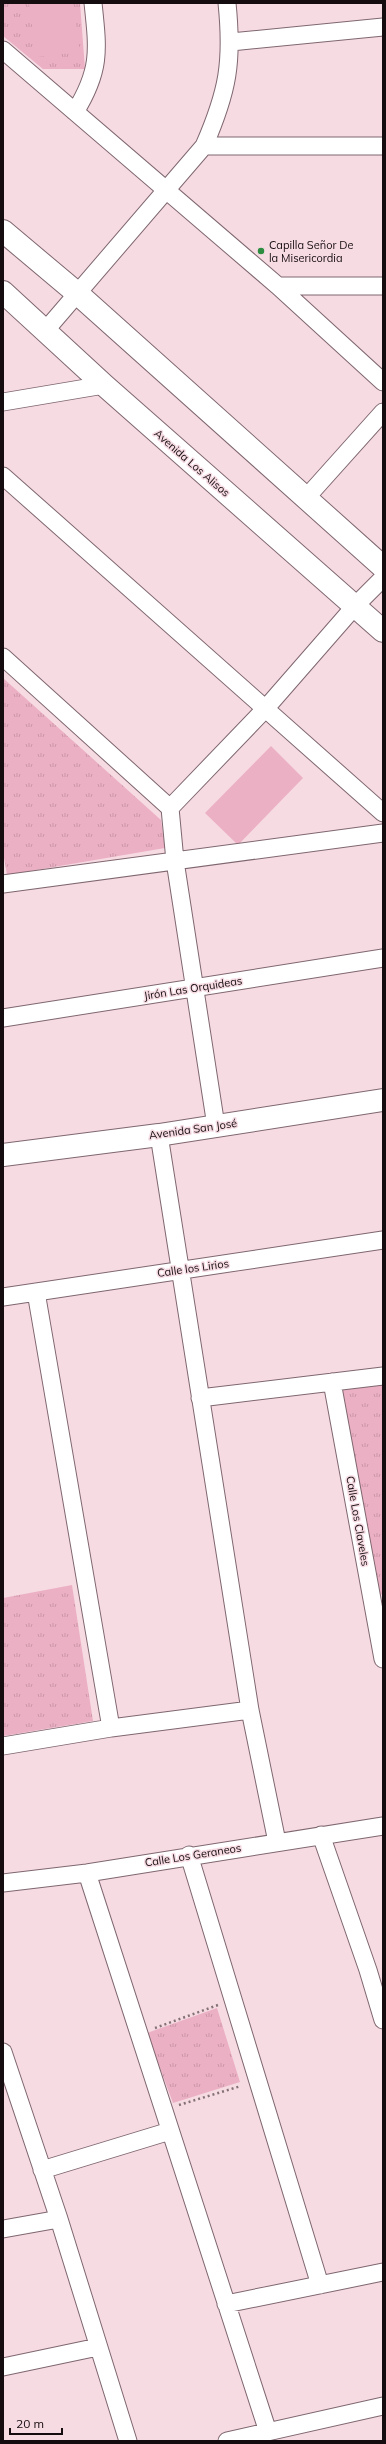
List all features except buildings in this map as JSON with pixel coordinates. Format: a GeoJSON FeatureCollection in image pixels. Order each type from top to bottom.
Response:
{"type":"FeatureCollection","features":[{"type":"Feature","properties":{"kind":"street"},"geometry":{"type":"LineString","coordinates":[[75,112],[88,91],[95,72],[97,48],[93,3]]}},
{"type":"Feature","properties":{"kind":"street"},"geometry":{"type":"LineString","coordinates":[[45,331],[168,190],[204,146],[218,115],[227,82],[231,42],[227,3]]}},
{"type":"Feature","properties":{"kind":"street"},"geometry":{"type":"LineString","coordinates":[[231,42],[383,27]]}},
{"type":"Feature","properties":{"kind":"street"},"geometry":{"type":"LineString","coordinates":[[3,50],[168,190],[278,286],[383,382]]}},
{"type":"Feature","properties":{"kind":"street"},"geometry":{"type":"LineString","coordinates":[[204,146],[383,146]]}},
{"type":"Feature","properties":{"kind":"street"},"geometry":{"type":"LineString","coordinates":[[3,231],[78,294],[383,567]]}},
{"type":"Feature","properties":{"kind":"street"},"geometry":{"type":"LineString","coordinates":[[278,286],[383,286]]}},
{"type":"Feature","properties":{"kind":"street","name":"Avenida Los Alisos"},"geometry":{"type":"LineString","coordinates":[[3,292],[104,385],[383,631]]}},
{"type":"Feature","properties":{"kind":"street"},"geometry":{"type":"LineString","coordinates":[[3,402],[104,385]]}},
{"type":"Feature","properties":{"kind":"street"},"geometry":{"type":"LineString","coordinates":[[306,498],[383,412]]}},
{"type":"Feature","properties":{"kind":"street"},"geometry":{"type":"LineString","coordinates":[[3,476],[383,813]]}},
{"type":"Feature","properties":{"kind":"street"},"geometry":{"type":"LineString","coordinates":[[170,808],[266,708],[355,606],[383,578]]}},
{"type":"Feature","properties":{"kind":"street"},"geometry":{"type":"LineString","coordinates":[[3,658],[170,808],[175,861],[216,1126]]}},
{"type":"Feature","properties":{"kind":"street"},"geometry":{"type":"LineString","coordinates":[[3,884],[383,833]]}},
{"type":"Feature","properties":{"kind":"street","name":"Jirón Las Orquideas"},"geometry":{"type":"LineString","coordinates":[[3,1018],[383,958]]}},
{"type":"Feature","properties":{"kind":"street","name":"Avenida San José"},"geometry":{"type":"LineString","coordinates":[[3,1155],[159,1135],[383,1100]]}},
{"type":"Feature","properties":{"kind":"street"},"geometry":{"type":"LineString","coordinates":[[159,1135],[250,1710],[276,1842]]}},
{"type":"Feature","properties":{"kind":"street","name":"Calle los Lirios"},"geometry":{"type":"LineString","coordinates":[[3,1297],[383,1240]]}},
{"type":"Feature","properties":{"kind":"street"},"geometry":{"type":"LineString","coordinates":[[36,1292],[111,1728]]}},
{"type":"Feature","properties":{"kind":"street"},"geometry":{"type":"LineString","coordinates":[[200,1398],[383,1376]]}},
{"type":"Feature","properties":{"kind":"street","name":"Calle Los Claveles"},"geometry":{"type":"LineString","coordinates":[[332,1382],[377,1588],[383,1659]]}},
{"type":"Feature","properties":{"kind":"street"},"geometry":{"type":"LineString","coordinates":[[3,1746],[111,1728],[250,1710]]}},
{"type":"Feature","properties":{"kind":"street","name":"Calle Los Geraneos"},"geometry":{"type":"LineString","coordinates":[[3,1883],[87,1873],[189,1855],[383,1826]]}},
{"type":"Feature","properties":{"kind":"street"},"geometry":{"type":"LineString","coordinates":[[321,1835],[376,1969],[383,2020]]}},
{"type":"Feature","properties":{"kind":"street"},"geometry":{"type":"LineString","coordinates":[[189,1855],[320,2285]]}},
{"type":"Feature","properties":{"kind":"street"},"geometry":{"type":"LineString","coordinates":[[87,1873],[268,2432]]}},
{"type":"Feature","properties":{"kind":"street"},"geometry":{"type":"LineString","coordinates":[[3,2052],[59,2219],[128,2441]]}},
{"type":"Feature","properties":{"kind":"street"},"geometry":{"type":"LineString","coordinates":[[42,2170],[170,2131]]}},
{"type":"Feature","properties":{"kind":"street"},"geometry":{"type":"LineString","coordinates":[[3,2229],[59,2219]]}},
{"type":"Feature","properties":{"kind":"street"},"geometry":{"type":"LineString","coordinates":[[226,2304],[383,2272]]}},
{"type":"Feature","properties":{"kind":"street"},"geometry":{"type":"LineString","coordinates":[[3,2366],[98,2347]]}},
{"type":"Feature","properties":{"kind":"street"},"geometry":{"type":"LineString","coordinates":[[227,2441],[383,2406]]}},
{"type":"Feature","properties":{"kind":"path"},"geometry":{"type":"LineString","coordinates":[[139,2033],[233,1999]]}},
{"type":"Feature","properties":{"kind":"path"},"geometry":{"type":"LineString","coordinates":[[164,2110],[258,2081]]}},
{"type":"Feature","properties":{"kind":"green space"},"geometry":{"type":"Polygon","coordinates":[[[3,3],[80,3],[85,69],[43,69],[3,36],[3,3]]]}},
{"type":"Feature","properties":{"kind":"green space"},"geometry":{"type":"Polygon","coordinates":[[[29,3],[73,3],[80,52],[37,57],[29,3]]]}},
{"type":"Feature","properties":{"kind":"green space"},"geometry":{"type":"Polygon","coordinates":[[[3,678],[161,820],[165,848],[7,875],[3,852],[3,678]]]}},
{"type":"Feature","properties":{"kind":"green space"},"geometry":{"type":"Polygon","coordinates":[[[271,746],[303,778],[238,845],[205,813],[271,746]]]}},
{"type":"Feature","properties":{"kind":"green space"},"geometry":{"type":"Polygon","coordinates":[[[383,1384],[383,1594],[379,1595],[341,1389],[383,1384]]]}},
{"type":"Feature","properties":{"kind":"green space"},"geometry":{"type":"Polygon","coordinates":[[[72,1585],[93,1721],[3,1736],[3,1598],[72,1585]]]}},
{"type":"Feature","properties":{"kind":"green space"},"geometry":{"type":"Polygon","coordinates":[[[217,2008],[240,2082],[173,2103],[147,2033],[217,2008]]]}},
{"type":"Feature","properties":{"kind":"place","name":"Capilla Señor De la Misericordia"},"geometry":{"type":"Point","coordinates":[261,251]}}]}
